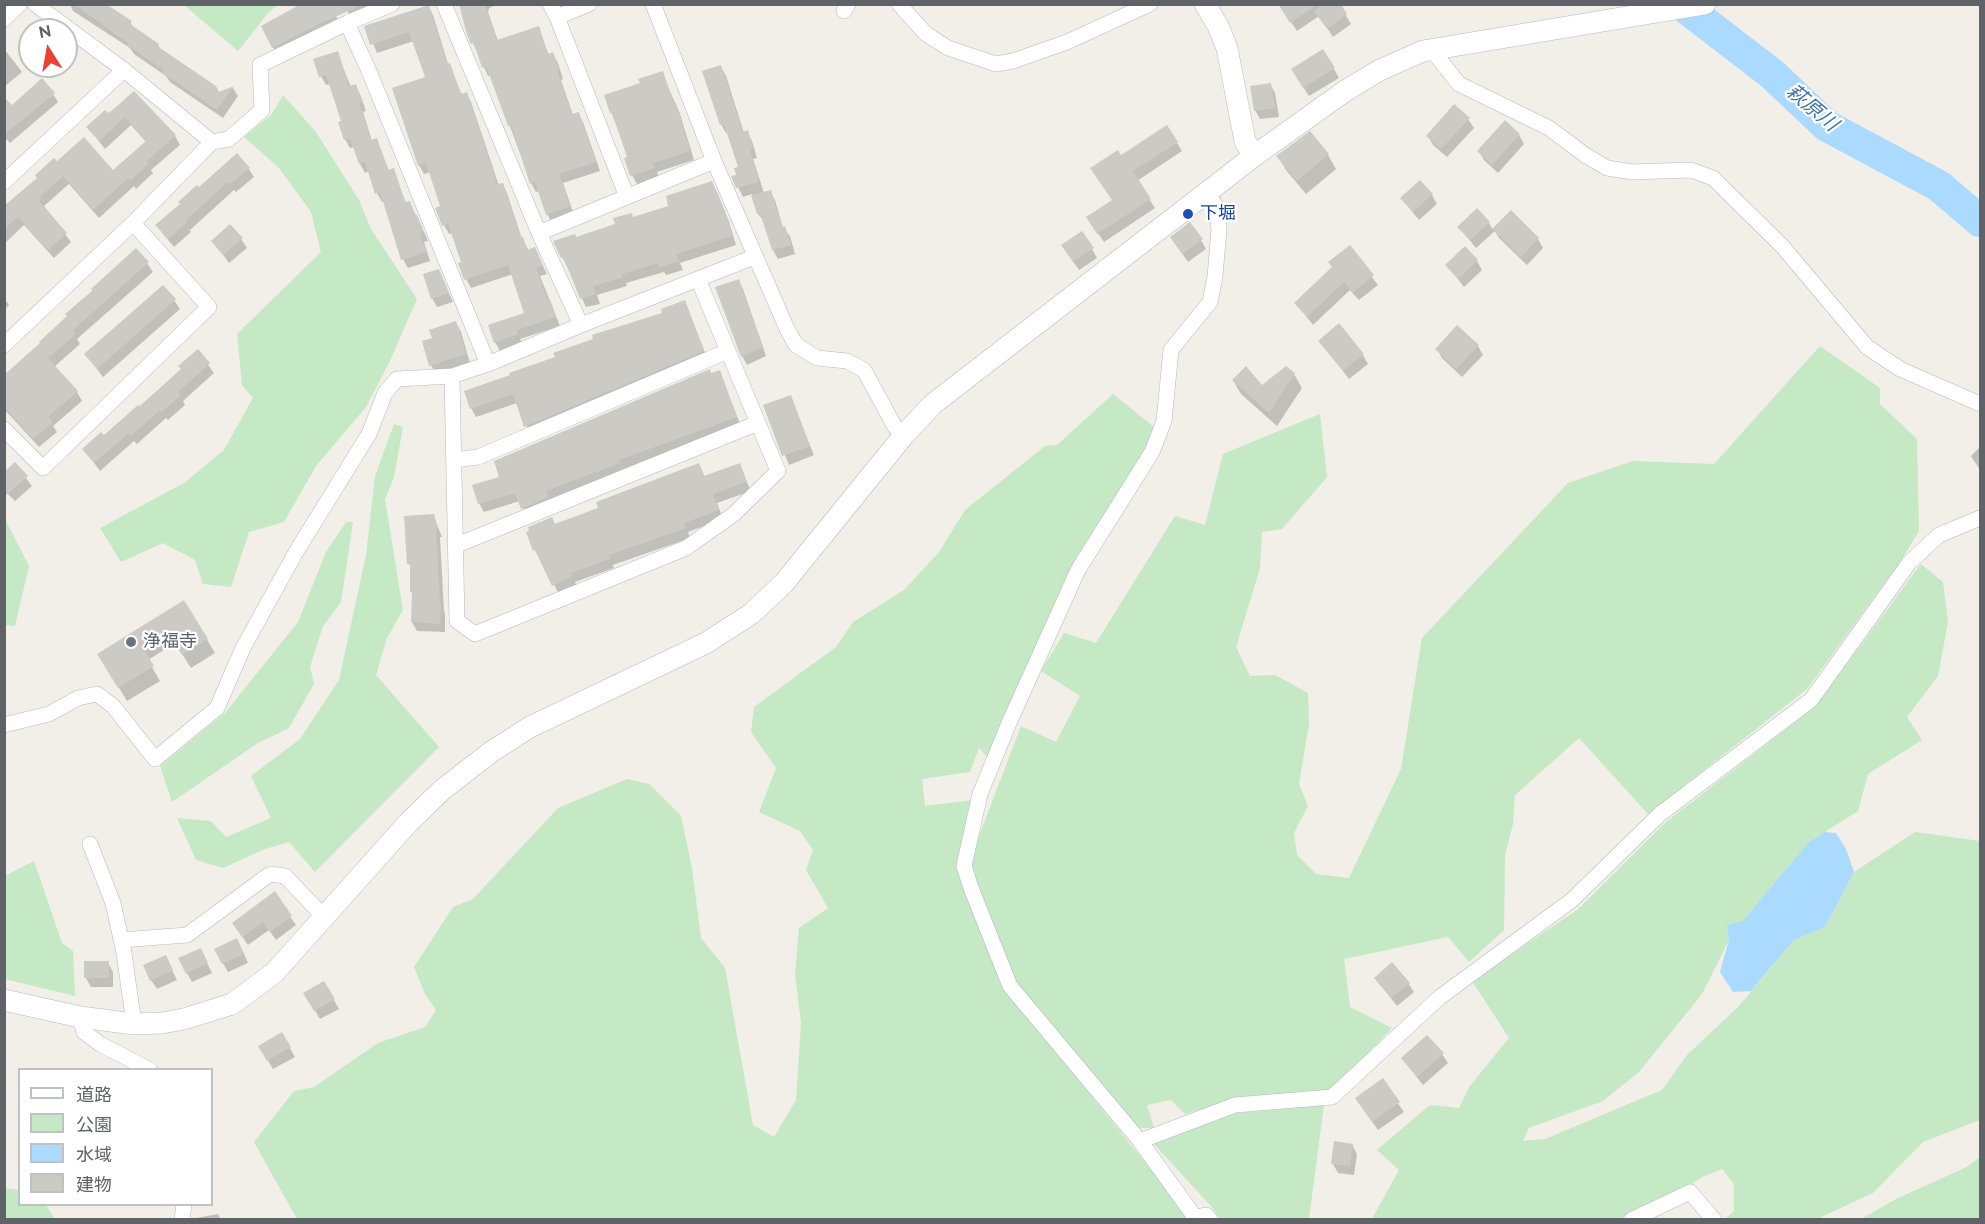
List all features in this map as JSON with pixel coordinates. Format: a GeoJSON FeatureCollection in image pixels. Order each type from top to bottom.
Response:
{"type":"FeatureCollection","features":[{"type":"Feature","properties":{"kind":"street"},"geometry":{"type":"LineString","coordinates":[[4,19],[20,4]]}},
{"type":"Feature","properties":{"kind":"street"},"geometry":{"type":"LineString","coordinates":[[35,4],[124,70],[212,142]]}},
{"type":"Feature","properties":{"kind":"street"},"geometry":{"type":"LineString","coordinates":[[4,345],[133,223],[212,142],[229,139],[262,110],[260,65],[392,4]]}},
{"type":"Feature","properties":{"kind":"street"},"geometry":{"type":"LineString","coordinates":[[444,4],[539,233],[581,326]]}},
{"type":"Feature","properties":{"kind":"street"},"geometry":{"type":"LineString","coordinates":[[589,4],[554,11],[627,197]]}},
{"type":"Feature","properties":{"kind":"street"},"geometry":{"type":"LineString","coordinates":[[653,4],[714,162],[754,257],[796,345],[817,358],[847,361],[864,370],[895,427],[904,435]]}},
{"type":"Feature","properties":{"kind":"street"},"geometry":{"type":"LineString","coordinates":[[899,4],[926,34],[948,48],[996,64],[1013,61],[1067,42],[1150,4]]}},
{"type":"Feature","properties":{"kind":"street"},"geometry":{"type":"LineString","coordinates":[[1205,4],[1227,48],[1245,141],[1254,156]]}},
{"type":"Feature","properties":{"kind":"street"},"geometry":{"type":"LineString","coordinates":[[4,1000],[80,1017],[134,1024],[184,1019],[232,1004],[274,973],[408,823],[442,790],[491,752],[530,727],[706,643],[751,614],[784,583],[904,435],[933,404],[1206,192],[1363,81],[1405,59],[1431,50],[1705,4]]}},
{"type":"Feature","properties":{"kind":"street"},"geometry":{"type":"LineString","coordinates":[[347,23],[369,71],[488,364]]}},
{"type":"Feature","properties":{"kind":"street"},"geometry":{"type":"LineString","coordinates":[[1431,50],[1459,84],[1549,128],[1607,168],[1632,172],[1691,170],[1713,178],[1783,247],[1867,347],[1900,369],[1980,404]]}},
{"type":"Feature","properties":{"kind":"street"},"geometry":{"type":"LineString","coordinates":[[4,182],[124,70]]}},
{"type":"Feature","properties":{"kind":"street"},"geometry":{"type":"LineString","coordinates":[[539,233],[714,162]]}},
{"type":"Feature","properties":{"kind":"street"},"geometry":{"type":"LineString","coordinates":[[1201,1219],[1140,1141],[1010,986],[964,866],[980,794],[1009,723],[1078,570],[1152,452],[1164,421],[1171,350],[1210,302],[1220,229],[1216,206],[1206,192]]}},
{"type":"Feature","properties":{"kind":"street"},"geometry":{"type":"LineString","coordinates":[[4,429],[43,468],[209,307],[133,223]]}},
{"type":"Feature","properties":{"kind":"street"},"geometry":{"type":"LineString","coordinates":[[4,725],[49,714],[78,698],[98,694],[113,706],[154,759],[217,708],[243,648],[296,552],[369,434],[385,393],[396,379],[452,376],[488,364],[754,257]]}},
{"type":"Feature","properties":{"kind":"street"},"geometry":{"type":"LineString","coordinates":[[452,376],[457,621],[475,634],[686,548],[734,514],[778,471],[698,279]]}},
{"type":"Feature","properties":{"kind":"street"},"geometry":{"type":"LineString","coordinates":[[454,460],[478,457],[728,351]]}},
{"type":"Feature","properties":{"kind":"street"},"geometry":{"type":"LineString","coordinates":[[457,545],[758,423]]}},
{"type":"Feature","properties":{"kind":"street"},"geometry":{"type":"LineString","coordinates":[[1140,1141],[1235,1106],[1332,1097],[1440,996],[1572,900],[1660,814],[1811,700],[1909,563],[1940,534],[1980,518]]}},
{"type":"Feature","properties":{"kind":"street"},"geometry":{"type":"LineString","coordinates":[[90,844],[113,903],[134,1024]]}},
{"type":"Feature","properties":{"kind":"street"},"geometry":{"type":"LineString","coordinates":[[121,940],[187,935],[270,874],[285,876],[324,917]]}},
{"type":"Feature","properties":{"kind":"street"},"geometry":{"type":"LineString","coordinates":[[80,1017],[84,1032],[100,1044],[146,1068]]}},
{"type":"Feature","properties":{"kind":"street"},"geometry":{"type":"LineString","coordinates":[[1631,1220],[1690,1192],[1714,1220]]}},
{"type":"Feature","properties":{"kind":"green space"},"geometry":{"type":"Polygon","coordinates":[[[184,5],[278,5],[269,12],[238,51],[184,5]]]}},
{"type":"Feature","properties":{"kind":"green space"},"geometry":{"type":"Polygon","coordinates":[[[283,95],[316,132],[359,200],[371,229],[417,299],[389,363],[366,407],[316,466],[284,522],[249,532],[231,587],[203,584],[195,560],[163,543],[121,562],[100,528],[184,483],[224,450],[253,398],[242,385],[237,334],[321,252],[311,212],[279,168],[244,137],[272,114],[283,95]]]}},
{"type":"Feature","properties":{"kind":"green space"},"geometry":{"type":"Polygon","coordinates":[[[1820,346],[1880,388],[1880,404],[1917,439],[1919,531],[1902,559],[1807,689],[1648,814],[1579,738],[1515,795],[1513,824],[1505,855],[1504,930],[1469,962],[1448,937],[1344,959],[1350,1007],[1392,1028],[1332,1092],[1232,1100],[1185,1114],[1171,1100],[1147,1105],[1154,1128],[1132,1128],[1014,982],[968,865],[1021,726],[1056,742],[1080,696],[1041,671],[1064,633],[1096,643],[1175,516],[1205,525],[1223,454],[1320,414],[1327,477],[1282,529],[1262,532],[1260,568],[1236,647],[1250,676],[1275,675],[1308,693],[1309,724],[1299,784],[1308,806],[1294,833],[1297,855],[1316,874],[1349,878],[1401,769],[1422,638],[1568,483],[1633,461],[1714,464],[1820,346]]]}},
{"type":"Feature","properties":{"kind":"green space"},"geometry":{"type":"Polygon","coordinates":[[[1113,394],[1154,427],[1142,456],[1079,553],[987,757],[979,748],[970,772],[922,779],[925,806],[973,800],[957,865],[1004,989],[1190,1219],[297,1219],[254,1142],[294,1091],[314,1087],[378,1043],[425,1027],[436,1010],[425,994],[414,967],[453,907],[473,899],[558,808],[627,779],[649,784],[681,816],[692,868],[701,938],[725,968],[753,1125],[774,1137],[796,1100],[801,1024],[795,974],[799,928],[828,908],[806,870],[813,850],[800,831],[759,812],[776,768],[751,732],[754,707],[836,647],[853,622],[904,590],[939,552],[965,510],[1045,446],[1057,445],[1113,394]]]}},
{"type":"Feature","properties":{"kind":"green space"},"geometry":{"type":"Polygon","coordinates":[[[394,424],[403,427],[394,477],[385,499],[403,610],[387,638],[376,675],[439,747],[315,872],[289,842],[265,849],[223,868],[196,860],[177,818],[211,821],[226,837],[271,818],[251,776],[300,739],[339,680],[366,555],[375,476],[394,424]]]}},
{"type":"Feature","properties":{"kind":"green space"},"geometry":{"type":"Polygon","coordinates":[[[4,517],[29,566],[15,626],[5,625],[4,517]]]}},
{"type":"Feature","properties":{"kind":"green space"},"geometry":{"type":"Polygon","coordinates":[[[346,522],[353,522],[341,602],[323,626],[310,667],[314,684],[289,728],[258,743],[172,802],[160,766],[225,713],[298,622],[326,552],[346,522]]]}},
{"type":"Feature","properties":{"kind":"green space"},"geometry":{"type":"Polygon","coordinates":[[[1921,564],[1943,582],[1948,622],[1938,676],[1907,717],[1922,740],[1868,774],[1858,811],[1809,842],[1729,940],[1702,994],[1639,1072],[1603,1101],[1529,1128],[1523,1141],[1545,1139],[1662,1090],[1687,1055],[1739,1006],[1794,940],[1825,927],[1854,872],[1915,832],[1980,841],[1980,1120],[1923,1142],[1873,1193],[1817,1219],[1725,1219],[1734,1211],[1734,1184],[1722,1169],[1618,1219],[1377,1220],[1373,1217],[1399,1170],[1377,1150],[1430,1105],[1459,1108],[1469,1087],[1509,1038],[1472,981],[1577,910],[1666,822],[1815,707],[1921,564]]]}},
{"type":"Feature","properties":{"kind":"green space"},"geometry":{"type":"Polygon","coordinates":[[[34,861],[62,943],[73,951],[75,996],[5,979],[5,876],[34,861]]]}},
{"type":"Feature","properties":{"kind":"green space"},"geometry":{"type":"Polygon","coordinates":[[[1324,1105],[1309,1219],[1220,1219],[1153,1143],[1237,1113],[1324,1105]]]}},
{"type":"Feature","properties":{"kind":"green space"},"geometry":{"type":"Polygon","coordinates":[[[1980,1157],[1980,1219],[1861,1219],[1898,1198],[1967,1167],[1980,1157]]]}},
{"type":"Feature","properties":{"kind":"green space"},"geometry":{"type":"Polygon","coordinates":[[[4,1188],[18,1190],[18,1206],[47,1206],[55,1219],[5,1219],[4,1188]]]}},
{"type":"Feature","properties":{"kind":"water"},"geometry":{"type":"Polygon","coordinates":[[[1824,832],[1836,833],[1846,849],[1854,872],[1825,927],[1794,940],[1751,991],[1733,992],[1720,972],[1729,940],[1727,925],[1743,921],[1809,842],[1824,832]]]}},
{"type":"Feature","properties":{"kind":"building"},"geometry":{"type":"Polygon","coordinates":[[[74,4],[106,4],[132,21],[130,24],[159,44],[157,46],[216,86],[219,92],[234,86],[217,110],[163,73],[164,70],[74,4]]]}},
{"type":"Feature","properties":{"kind":"building"},"geometry":{"type":"Polygon","coordinates":[[[301,4],[364,4],[272,48],[261,26],[301,4]]]}},
{"type":"Feature","properties":{"kind":"building"},"geometry":{"type":"Polygon","coordinates":[[[459,4],[485,4],[497,40],[539,26],[548,54],[553,52],[572,114],[579,112],[596,162],[559,174],[570,206],[546,215],[535,182],[530,184],[511,125],[508,126],[486,66],[482,68],[474,43],[471,44],[467,35],[459,4]]]}},
{"type":"Feature","properties":{"kind":"building"},"geometry":{"type":"Polygon","coordinates":[[[1278,4],[1318,4],[1290,23],[1278,4]]]}},
{"type":"Feature","properties":{"kind":"building"},"geometry":{"type":"Polygon","coordinates":[[[1324,4],[1341,4],[1347,14],[1327,29],[1314,11],[1324,4]]]}},
{"type":"Feature","properties":{"kind":"building"},"geometry":{"type":"Polygon","coordinates":[[[429,5],[447,64],[450,63],[461,94],[467,92],[497,184],[503,183],[527,250],[535,247],[543,265],[536,267],[556,317],[517,330],[518,334],[494,343],[488,325],[524,313],[508,265],[464,280],[458,263],[461,262],[448,224],[442,226],[435,208],[440,206],[426,163],[418,166],[392,88],[425,77],[409,32],[370,45],[364,26],[429,5]]]}},
{"type":"Feature","properties":{"kind":"building"},"geometry":{"type":"Polygon","coordinates":[[[1323,49],[1335,68],[1303,88],[1291,69],[1323,49]]]}},
{"type":"Feature","properties":{"kind":"building"},"geometry":{"type":"Polygon","coordinates":[[[338,51],[349,86],[356,84],[362,102],[359,103],[371,140],[377,138],[388,170],[394,168],[405,202],[410,201],[417,215],[424,232],[420,233],[426,252],[401,260],[380,192],[375,194],[365,162],[359,164],[350,138],[344,140],[338,122],[341,121],[326,75],[319,77],[313,59],[338,51]]]}},
{"type":"Feature","properties":{"kind":"building"},"geometry":{"type":"Polygon","coordinates":[[[721,65],[743,132],[748,130],[753,149],[750,150],[759,182],[736,188],[731,176],[736,175],[734,168],[738,167],[724,124],[720,125],[702,71],[721,65]]]}},
{"type":"Feature","properties":{"kind":"building"},"geometry":{"type":"Polygon","coordinates":[[[663,71],[674,104],[676,103],[690,151],[653,163],[655,168],[630,176],[624,158],[627,157],[604,95],[640,83],[638,79],[663,71]]]}},
{"type":"Feature","properties":{"kind":"building"},"geometry":{"type":"Polygon","coordinates":[[[42,78],[55,93],[4,135],[4,97],[12,105],[42,78]]]}},
{"type":"Feature","properties":{"kind":"building"},"geometry":{"type":"Polygon","coordinates":[[[1271,83],[1275,108],[1254,111],[1250,86],[1271,83]]]}},
{"type":"Feature","properties":{"kind":"building"},"geometry":{"type":"Polygon","coordinates":[[[134,91],[176,135],[147,161],[149,163],[130,181],[128,178],[93,210],[63,176],[40,197],[39,201],[67,233],[48,250],[18,217],[4,229],[4,206],[37,178],[35,175],[54,158],[57,161],[84,137],[113,170],[146,141],[125,117],[99,141],[86,127],[105,110],[109,113],[134,91]]]}},
{"type":"Feature","properties":{"kind":"building"},"geometry":{"type":"Polygon","coordinates":[[[1454,104],[1470,118],[1441,149],[1426,136],[1454,104]]]}},
{"type":"Feature","properties":{"kind":"building"},"geometry":{"type":"Polygon","coordinates":[[[1505,120],[1520,134],[1492,165],[1477,151],[1505,120]]]}},
{"type":"Feature","properties":{"kind":"building"},"geometry":{"type":"Polygon","coordinates":[[[1167,125],[1178,142],[1133,171],[1151,199],[1097,234],[1086,217],[1112,200],[1090,168],[1118,150],[1121,155],[1167,125]]]}},
{"type":"Feature","properties":{"kind":"building"},"geometry":{"type":"Polygon","coordinates":[[[1310,131],[1329,154],[1297,181],[1276,156],[1310,131]]]}},
{"type":"Feature","properties":{"kind":"building"},"geometry":{"type":"Polygon","coordinates":[[[237,153],[250,168],[230,184],[228,182],[168,239],[155,225],[180,204],[178,202],[197,185],[199,187],[237,153]]]}},
{"type":"Feature","properties":{"kind":"building"},"geometry":{"type":"Polygon","coordinates":[[[1420,180],[1433,194],[1413,212],[1400,198],[1420,180]]]}},
{"type":"Feature","properties":{"kind":"building"},"geometry":{"type":"Polygon","coordinates":[[[712,181],[725,211],[732,236],[676,254],[679,261],[659,267],[658,263],[593,286],[596,294],[580,299],[564,258],[561,258],[553,241],[575,234],[576,237],[615,224],[613,218],[632,213],[633,217],[668,206],[666,196],[712,181]]]}},
{"type":"Feature","properties":{"kind":"building"},"geometry":{"type":"Polygon","coordinates":[[[771,190],[782,227],[785,226],[791,245],[772,250],[760,213],[757,214],[751,195],[771,190]]]}},
{"type":"Feature","properties":{"kind":"building"},"geometry":{"type":"Polygon","coordinates":[[[1477,208],[1490,222],[1470,240],[1457,227],[1477,208]]]}},
{"type":"Feature","properties":{"kind":"building"},"geometry":{"type":"Polygon","coordinates":[[[1511,210],[1539,238],[1521,257],[1492,229],[1511,210]]]}},
{"type":"Feature","properties":{"kind":"building"},"geometry":{"type":"Polygon","coordinates":[[[1190,222],[1203,239],[1182,254],[1170,237],[1190,222]]]}},
{"type":"Feature","properties":{"kind":"building"},"geometry":{"type":"Polygon","coordinates":[[[230,224],[243,238],[223,255],[211,241],[230,224]]]}},
{"type":"Feature","properties":{"kind":"building"},"geometry":{"type":"Polygon","coordinates":[[[1082,231],[1094,248],[1073,262],[1061,245],[1082,231]]]}},
{"type":"Feature","properties":{"kind":"building"},"geometry":{"type":"Polygon","coordinates":[[[1350,245],[1374,275],[1353,292],[1344,282],[1307,317],[1294,303],[1332,267],[1328,262],[1350,245]]]}},
{"type":"Feature","properties":{"kind":"building"},"geometry":{"type":"Polygon","coordinates":[[[1465,246],[1478,260],[1458,279],[1445,265],[1465,246]]]}},
{"type":"Feature","properties":{"kind":"building"},"geometry":{"type":"Polygon","coordinates":[[[136,248],[149,262],[73,330],[76,334],[48,358],[78,391],[48,417],[53,422],[33,439],[4,407],[4,375],[40,343],[67,316],[65,314],[136,248]]]}},
{"type":"Feature","properties":{"kind":"building"},"geometry":{"type":"Polygon","coordinates":[[[439,269],[449,293],[431,299],[423,274],[439,269]]]}},
{"type":"Feature","properties":{"kind":"building"},"geometry":{"type":"Polygon","coordinates":[[[739,279],[763,347],[741,357],[715,287],[739,279]]]}},
{"type":"Feature","properties":{"kind":"building"},"geometry":{"type":"Polygon","coordinates":[[[163,285],[176,299],[97,369],[84,354],[163,285]]]}},
{"type":"Feature","properties":{"kind":"building"},"geometry":{"type":"Polygon","coordinates":[[[685,300],[704,351],[524,427],[513,394],[470,409],[464,391],[555,357],[553,353],[593,339],[592,335],[662,313],[661,309],[685,300]]]}},
{"type":"Feature","properties":{"kind":"building"},"geometry":{"type":"Polygon","coordinates":[[[456,321],[466,354],[429,366],[422,341],[432,338],[429,330],[456,321]]]}},
{"type":"Feature","properties":{"kind":"building"},"geometry":{"type":"Polygon","coordinates":[[[1339,323],[1364,354],[1343,371],[1318,341],[1339,323]]]}},
{"type":"Feature","properties":{"kind":"building"},"geometry":{"type":"Polygon","coordinates":[[[1457,325],[1479,345],[1456,369],[1435,349],[1457,325]]]}},
{"type":"Feature","properties":{"kind":"building"},"geometry":{"type":"Polygon","coordinates":[[[198,349],[210,363],[178,392],[181,395],[131,436],[129,433],[94,463],[82,449],[101,432],[104,435],[138,405],[140,406],[181,369],[178,366],[198,349]]]}},
{"type":"Feature","properties":{"kind":"building"},"geometry":{"type":"Polygon","coordinates":[[[1246,366],[1262,385],[1286,366],[1295,373],[1269,413],[1232,380],[1246,366]]]}},
{"type":"Feature","properties":{"kind":"building"},"geometry":{"type":"Polygon","coordinates":[[[710,369],[711,373],[720,370],[737,417],[619,460],[620,463],[546,491],[548,497],[521,509],[515,493],[478,504],[472,485],[499,477],[494,461],[710,369]]]}},
{"type":"Feature","properties":{"kind":"building"},"geometry":{"type":"Polygon","coordinates":[[[791,395],[810,446],[782,456],[763,405],[791,395]]]}},
{"type":"Feature","properties":{"kind":"building"},"geometry":{"type":"Polygon","coordinates":[[[15,462],[28,476],[4,497],[4,472],[15,462]]]}},
{"type":"Feature","properties":{"kind":"building"},"geometry":{"type":"Polygon","coordinates":[[[699,463],[704,476],[740,463],[747,482],[713,494],[719,510],[684,523],[686,528],[609,555],[610,559],[571,573],[573,576],[552,586],[535,550],[533,551],[526,532],[529,531],[528,527],[552,517],[555,524],[598,508],[596,502],[699,463]]]}},
{"type":"Feature","properties":{"kind":"building"},"geometry":{"type":"Polygon","coordinates":[[[434,514],[438,528],[436,528],[441,604],[440,624],[411,622],[412,592],[410,592],[410,564],[407,564],[404,516],[434,514]]]}},
{"type":"Feature","properties":{"kind":"building","name":"浄福寺"},"geometry":{"type":"Polygon","coordinates":[[[184,600],[208,639],[182,655],[166,630],[141,645],[154,666],[118,688],[97,654],[184,600]]]}},
{"type":"Feature","properties":{"kind":"building"},"geometry":{"type":"Polygon","coordinates":[[[275,891],[292,916],[270,932],[263,922],[242,937],[232,923],[275,891]]]}},
{"type":"Feature","properties":{"kind":"building"},"geometry":{"type":"Polygon","coordinates":[[[237,938],[244,954],[222,964],[214,949],[237,938]]]}},
{"type":"Feature","properties":{"kind":"building"},"geometry":{"type":"Polygon","coordinates":[[[201,948],[208,963],[186,974],[178,958],[201,948]]]}},
{"type":"Feature","properties":{"kind":"building"},"geometry":{"type":"Polygon","coordinates":[[[166,955],[173,970],[150,981],[143,965],[166,955]]]}},
{"type":"Feature","properties":{"kind":"building"},"geometry":{"type":"Polygon","coordinates":[[[84,961],[109,961],[109,978],[84,978],[84,961]]]}},
{"type":"Feature","properties":{"kind":"building"},"geometry":{"type":"Polygon","coordinates":[[[1392,962],[1410,983],[1391,998],[1374,978],[1392,962]]]}},
{"type":"Feature","properties":{"kind":"building"},"geometry":{"type":"Polygon","coordinates":[[[324,981],[335,999],[314,1011],[303,993],[324,981]]]}},
{"type":"Feature","properties":{"kind":"building"},"geometry":{"type":"Polygon","coordinates":[[[282,1032],[291,1047],[267,1061],[258,1046],[282,1032]]]}},
{"type":"Feature","properties":{"kind":"building"},"geometry":{"type":"Polygon","coordinates":[[[1427,1035],[1444,1053],[1417,1077],[1401,1058],[1427,1035]]]}},
{"type":"Feature","properties":{"kind":"building"},"geometry":{"type":"Polygon","coordinates":[[[1383,1078],[1400,1102],[1372,1122],[1355,1098],[1383,1078]]]}},
{"type":"Feature","properties":{"kind":"building"},"geometry":{"type":"Polygon","coordinates":[[[1334,1141],[1353,1144],[1350,1166],[1331,1164],[1334,1141]]]}},
{"type":"Feature","properties":{"kind":"waterway","name":"萩原川"},"geometry":{"type":"LineString","coordinates":[[1681,4],[1772,74],[1827,126],[1939,186],[1980,221]]}},
{"type":"Feature","properties":{"kind":"place","name":"下堀"},"geometry":{"type":"Point","coordinates":[1188,214]}},
{"type":"Feature","properties":{"kind":"place","name":"浄福寺"},"geometry":{"type":"Point","coordinates":[131,642]}}]}
